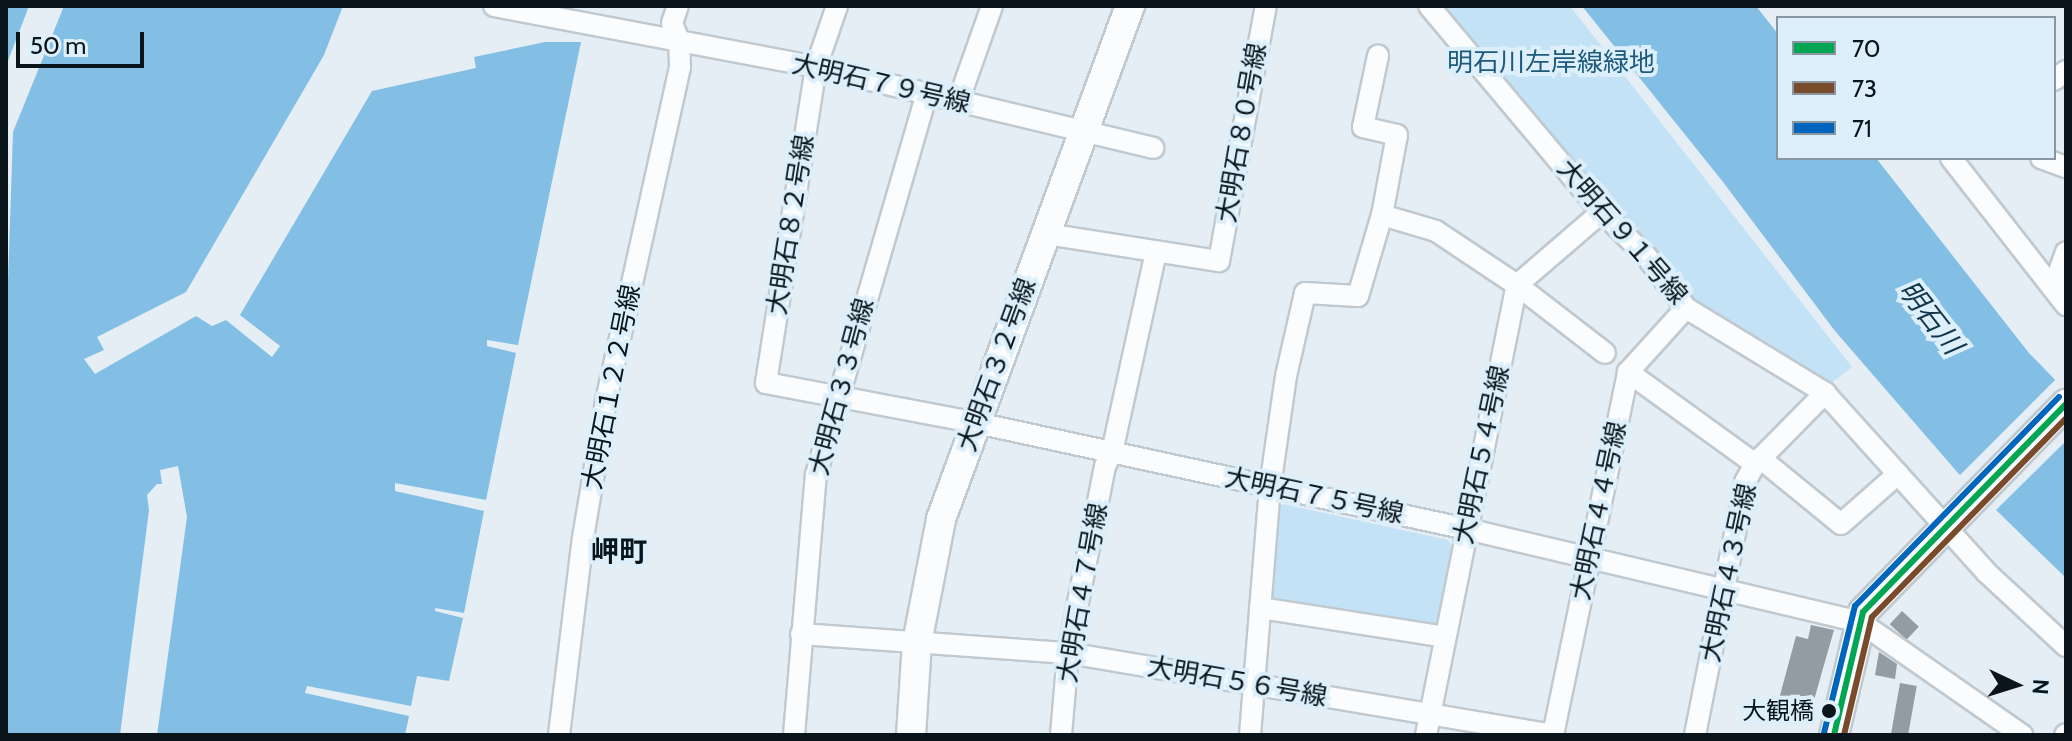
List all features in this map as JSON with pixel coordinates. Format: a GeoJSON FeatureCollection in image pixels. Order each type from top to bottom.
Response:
{"type":"FeatureCollection","features":[{"type":"Feature","properties":{"kind":"street","name":"大明石７９号線"},"geometry":{"type":"LineString","coordinates":[[494,6],[816,67],[1153,148]]}},
{"type":"Feature","properties":{"kind":"street","name":"大明石１２２号線"},"geometry":{"type":"LineString","coordinates":[[559,735],[583,538],[606,401],[680,66],[679,41],[672,23],[678,6]]}},
{"type":"Feature","properties":{"kind":"street","name":"大明石８２号線"},"geometry":{"type":"LineString","coordinates":[[766,383],[816,67],[837,6]]}},
{"type":"Feature","properties":{"kind":"street"},"geometry":{"type":"LineString","coordinates":[[958,102],[992,6]]}},
{"type":"Feature","properties":{"kind":"street","name":"大明石３２号線"},"geometry":{"type":"LineString","coordinates":[[911,735],[917,643],[941,519],[1130,6]]}},
{"type":"Feature","properties":{"kind":"street","name":"大明石８０号線"},"geometry":{"type":"LineString","coordinates":[[1156,252],[1219,261],[1266,6]]}},
{"type":"Feature","properties":{"kind":"street","name":"大明石９１号線"},"geometry":{"type":"LineString","coordinates":[[1429,6],[1602,212],[1647,257],[1686,308],[1825,393],[1898,474],[1950,522],[1986,572],[2066,646]]}},
{"type":"Feature","properties":{"kind":"street"},"geometry":{"type":"LineString","coordinates":[[1250,735],[1270,487],[1286,376],[1305,293],[1358,296],[1382,215],[1397,135],[1363,127],[1378,56]]}},
{"type":"Feature","properties":{"kind":"street","name":"大明石３３号線"},"geometry":{"type":"LineString","coordinates":[[794,735],[816,475],[927,94]]}},
{"type":"Feature","properties":{"kind":"street"},"geometry":{"type":"LineString","coordinates":[[1953,160],[2060,297]]}},
{"type":"Feature","properties":{"kind":"street"},"geometry":{"type":"LineString","coordinates":[[2047,160],[2066,167]]}},
{"type":"Feature","properties":{"kind":"street"},"geometry":{"type":"LineString","coordinates":[[1517,285],[1602,212]]}},
{"type":"Feature","properties":{"kind":"street"},"geometry":{"type":"LineString","coordinates":[[1382,215],[1436,231],[1517,285],[1605,353]]}},
{"type":"Feature","properties":{"kind":"street"},"geometry":{"type":"LineString","coordinates":[[1046,234],[1156,252]]}},
{"type":"Feature","properties":{"kind":"street","name":"大明石４７号線"},"geometry":{"type":"LineString","coordinates":[[1061,735],[1068,653],[1105,466],[1112,452],[1156,252]]}},
{"type":"Feature","properties":{"kind":"street"},"geometry":{"type":"LineString","coordinates":[[2060,297],[2066,252]]}},
{"type":"Feature","properties":{"kind":"street","name":"大明石５４号線"},"geometry":{"type":"LineString","coordinates":[[1428,725],[1517,285]]}},
{"type":"Feature","properties":{"kind":"street"},"geometry":{"type":"LineString","coordinates":[[1686,308],[1628,372],[1758,461],[1841,524],[1898,474]]}},
{"type":"Feature","properties":{"kind":"street","name":"大明石４４号線"},"geometry":{"type":"LineString","coordinates":[[1553,735],[1628,372]]}},
{"type":"Feature","properties":{"kind":"street","name":"大明石７５号線"},"geometry":{"type":"LineString","coordinates":[[766,383],[977,423],[1467,529],[1724,587],[1860,622]]}},
{"type":"Feature","properties":{"kind":"street","name":"大明石４３号線"},"geometry":{"type":"LineString","coordinates":[[1695,735],[1745,482],[1758,461],[1825,393]]}},
{"type":"Feature","properties":{"kind":"street"},"geometry":{"type":"LineString","coordinates":[[1834,735],[1863,612],[1879,592],[2066,404]]}},
{"type":"Feature","properties":{"kind":"street"},"geometry":{"type":"LineString","coordinates":[[1260,608],[1445,637]]}},
{"type":"Feature","properties":{"kind":"street"},"geometry":{"type":"LineString","coordinates":[[1860,622],[2022,735]]}},
{"type":"Feature","properties":{"kind":"street","name":"大明石５６号線"},"geometry":{"type":"LineString","coordinates":[[801,634],[1068,653],[1254,684],[1428,725],[1553,735]]}},
{"type":"Feature","properties":{"kind":"green space","name":"明石川左岸線緑地"},"geometry":{"type":"Polygon","coordinates":[[[1438,6],[1570,6],[1852,367],[1829,385],[1690,302],[1438,6]]]}},
{"type":"Feature","properties":{"kind":"green space"},"geometry":{"type":"Polygon","coordinates":[[[1283,504],[1448,540],[1453,548],[1438,626],[1432,628],[1273,602],[1276,510],[1283,504]]]}},
{"type":"Feature","properties":{"kind":"water"},"geometry":{"type":"Polygon","coordinates":[[[6,6],[29,6],[6,66],[6,6]]]}},
{"type":"Feature","properties":{"kind":"water"},"geometry":{"type":"Polygon","coordinates":[[[64,6],[343,6],[324,55],[186,292],[97,337],[104,350],[84,359],[95,374],[196,316],[212,326],[226,320],[272,357],[280,346],[240,315],[372,91],[476,68],[474,57],[545,42],[581,42],[518,345],[487,340],[487,346],[516,353],[486,500],[395,483],[395,491],[484,511],[464,613],[435,608],[435,611],[463,618],[449,681],[417,676],[411,706],[307,686],[305,693],[409,716],[405,735],[6,735],[6,341],[13,132],[64,6]]]}},
{"type":"Feature","properties":{"kind":"water","name":"明石川"},"geometry":{"type":"Polygon","coordinates":[[[1582,6],[1756,6],[1776,31],[1776,160],[1878,160],[2029,353],[2066,391],[2066,578],[1958,473],[1835,331],[1723,182],[1582,6]]]}},
{"type":"Feature","properties":{"kind":"pier"},"geometry":{"type":"Polygon","coordinates":[[[2058,377],[2066,385],[2066,441],[1993,513],[1957,478],[2058,377]]]}},
{"type":"Feature","properties":{"kind":"pier"},"geometry":{"type":"Polygon","coordinates":[[[178,466],[187,517],[157,735],[120,735],[149,510],[147,495],[157,484],[162,484],[160,470],[178,466]]]}},
{"type":"Feature","properties":{"kind":"building"},"geometry":{"type":"Polygon","coordinates":[[[1902,611],[1919,627],[1907,640],[1890,624],[1902,611]]]}},
{"type":"Feature","properties":{"kind":"building"},"geometry":{"type":"Polygon","coordinates":[[[1811,625],[1834,630],[1812,707],[1779,699],[1796,636],[1808,639],[1811,625]]]}},
{"type":"Feature","properties":{"kind":"building"},"geometry":{"type":"Polygon","coordinates":[[[1879,652],[1897,664],[1895,679],[1875,675],[1879,652]]]}},
{"type":"Feature","properties":{"kind":"building"},"geometry":{"type":"Polygon","coordinates":[[[1900,683],[1917,686],[1908,735],[1891,735],[1900,683]]]}},
{"type":"Feature","properties":{"kind":"transit line","name":"71"},"geometry":{"type":"LineString","coordinates":[[1824,733],[1855,606],[2059,397]]}},
{"type":"Feature","properties":{"kind":"transit line","name":"70"},"geometry":{"type":"LineString","coordinates":[[1834,735],[1863,612],[2066,404]]}},
{"type":"Feature","properties":{"kind":"transit line","name":"73"},"geometry":{"type":"LineString","coordinates":[[1844,735],[1872,617],[2066,418]]}},
{"type":"Feature","properties":{"kind":"place","name":"大観橋"},"geometry":{"type":"Point","coordinates":[1829,711]}},
{"type":"Feature","properties":{"kind":"district","name":"岬町"},"geometry":{"type":"Point","coordinates":[619,551]}}]}
